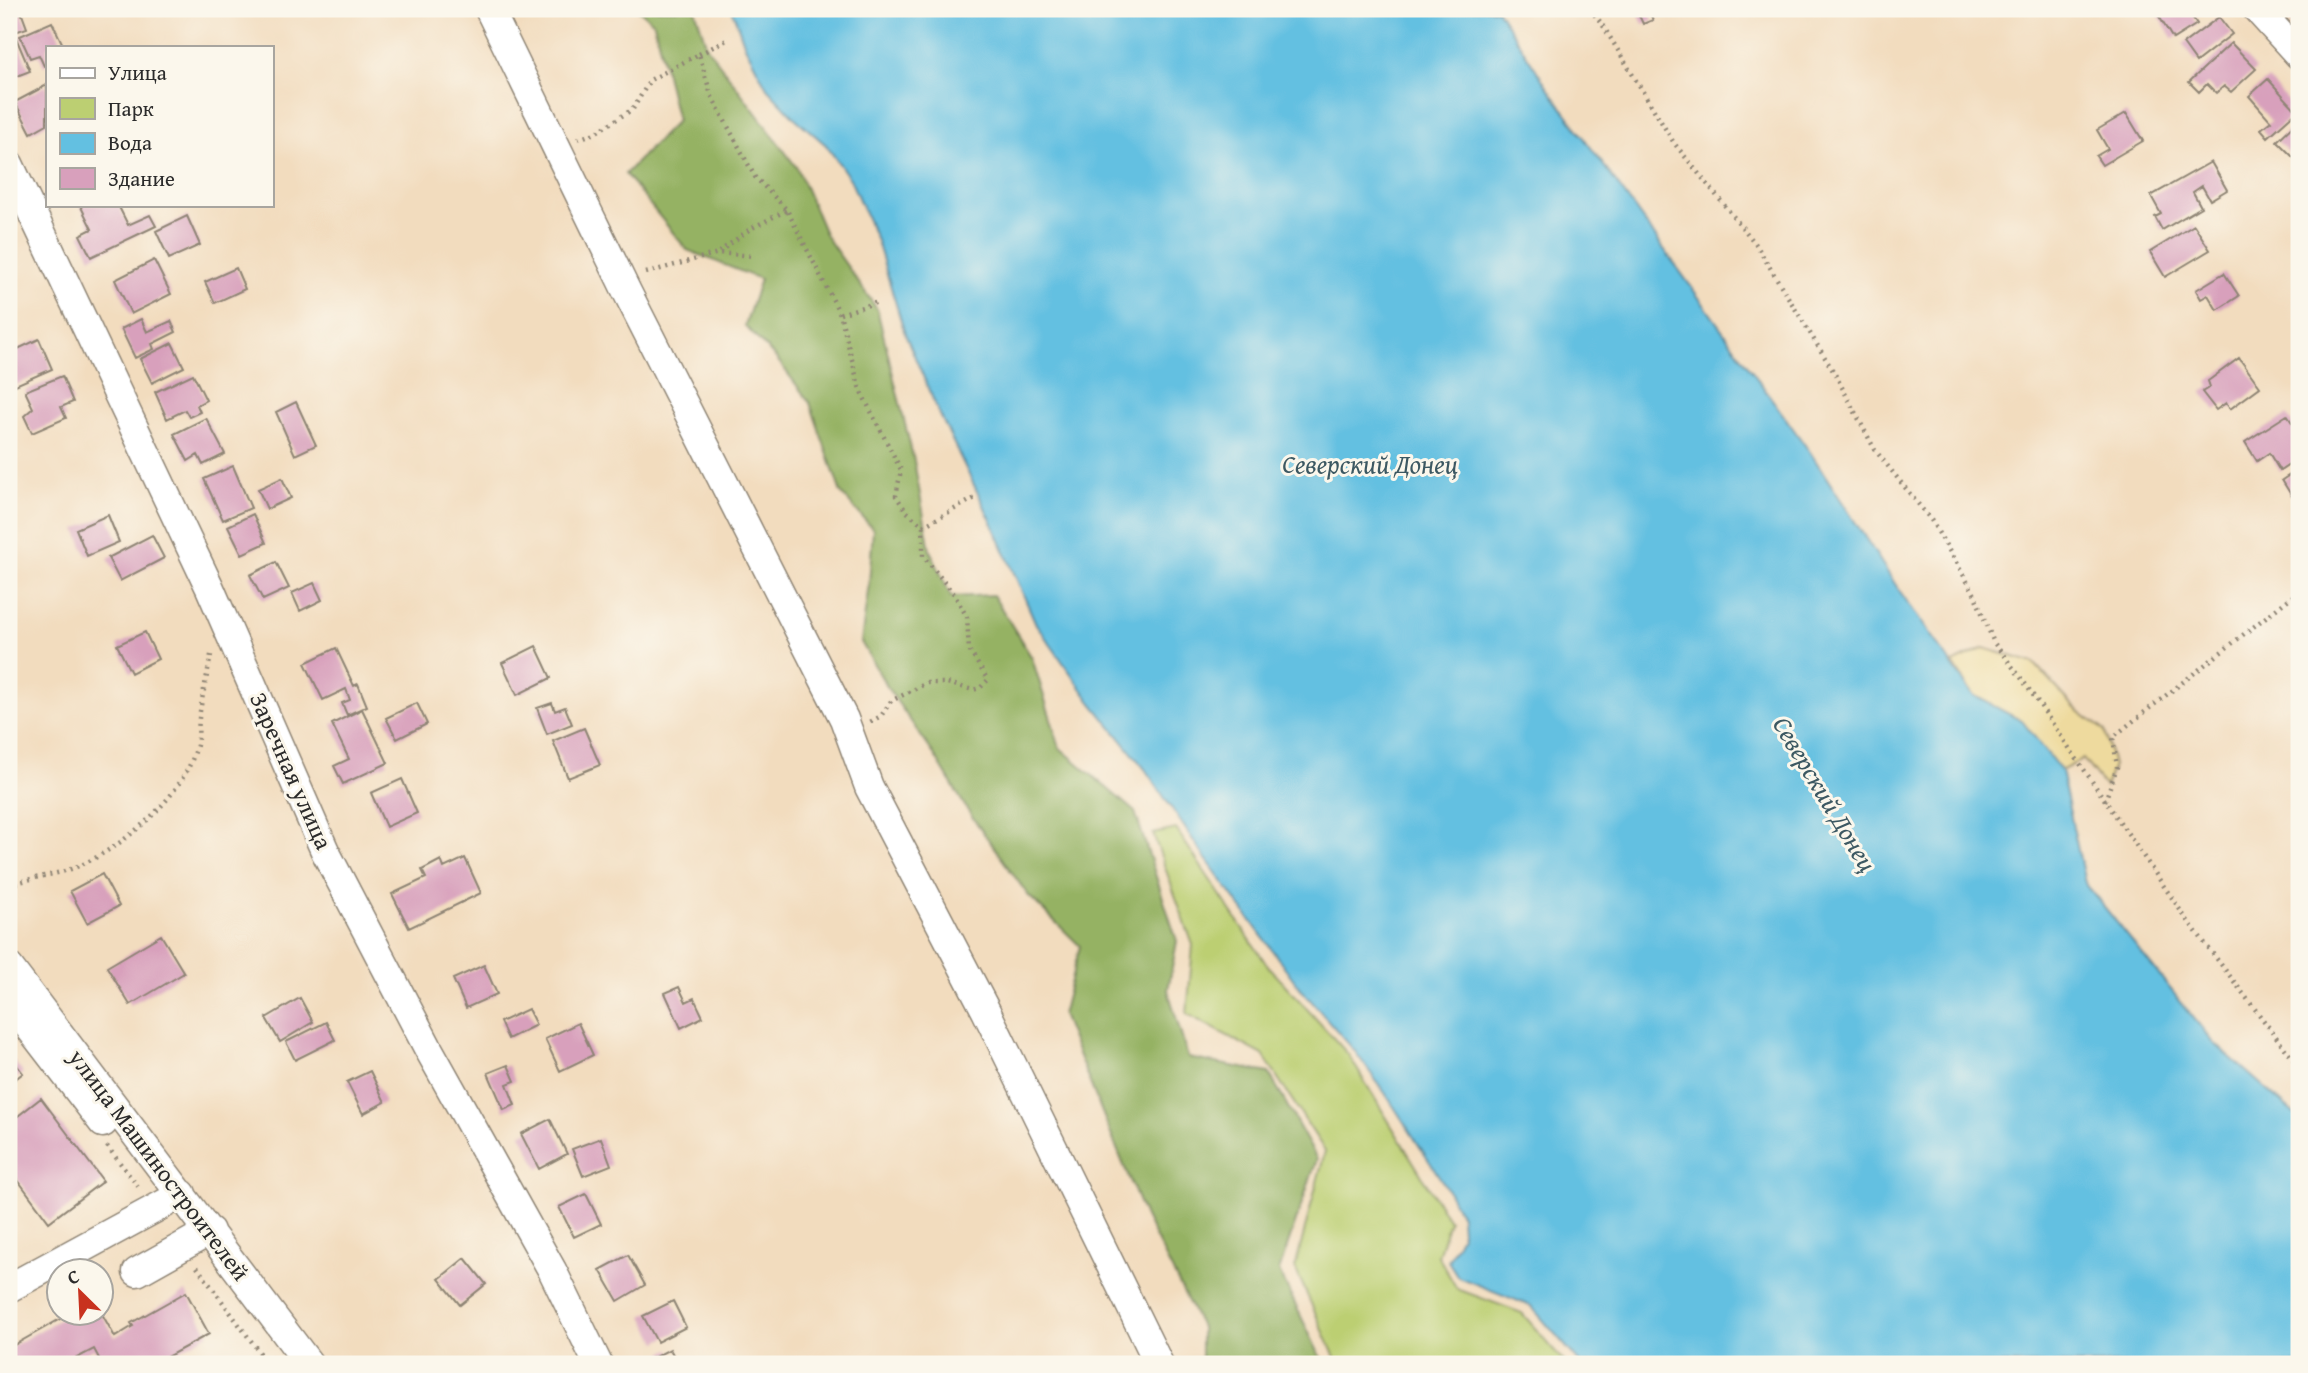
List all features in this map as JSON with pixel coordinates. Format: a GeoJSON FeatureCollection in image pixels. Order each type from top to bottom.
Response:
{"type":"FeatureCollection","features":[{"type":"Feature","properties":{"kind":"street"},"geometry":{"type":"LineString","coordinates":[[489,9],[622,280],[838,707],[869,787],[986,1011],[1159,1364]]}},
{"type":"Feature","properties":{"kind":"street"},"geometry":{"type":"LineString","coordinates":[[2257,9],[2299,55]]}},
{"type":"Feature","properties":{"kind":"street","name":"Заречная улица"},"geometry":{"type":"LineString","coordinates":[[9,164],[209,586],[325,850],[428,1048],[552,1270],[598,1364]]}},
{"type":"Feature","properties":{"kind":"street","name":"улица Машиностроителей"},"geometry":{"type":"LineString","coordinates":[[12,987],[160,1166],[309,1364]]}},
{"type":"Feature","properties":{"kind":"street"},"geometry":{"type":"LineString","coordinates":[[9,1288],[181,1194]]}},
{"type":"Feature","properties":{"kind":"street"},"geometry":{"type":"LineString","coordinates":[[137,1272],[210,1231]]}},
{"type":"Feature","properties":{"kind":"path"},"geometry":{"type":"LineString","coordinates":[[1590,9],[1602,23],[1674,143],[1755,243],[1835,374],[1875,450],[1931,520],[1974,593],[1994,643],[2022,679],[2185,917],[2299,1067]]}},
{"type":"Feature","properties":{"kind":"path"},"geometry":{"type":"LineString","coordinates":[[558,147],[595,133],[633,109],[650,80],[729,39]]}},
{"type":"Feature","properties":{"kind":"path"},"geometry":{"type":"LineString","coordinates":[[699,54],[711,95],[755,177],[787,210],[840,314],[860,390],[901,470],[896,496],[906,511],[923,526],[923,556],[954,594],[967,617],[969,650],[988,680],[981,688],[973,690],[928,683],[891,701],[881,716],[850,736]]}},
{"type":"Feature","properties":{"kind":"path"},"geometry":{"type":"LineString","coordinates":[[718,253],[750,229],[787,210]]}},
{"type":"Feature","properties":{"kind":"path"},"geometry":{"type":"LineString","coordinates":[[622,280],[718,253],[755,256]]}},
{"type":"Feature","properties":{"kind":"path"},"geometry":{"type":"LineString","coordinates":[[840,314],[878,302]]}},
{"type":"Feature","properties":{"kind":"path"},"geometry":{"type":"LineString","coordinates":[[923,526],[977,497]]}},
{"type":"Feature","properties":{"kind":"path"},"geometry":{"type":"LineString","coordinates":[[2105,801],[2117,767],[2113,737],[2299,592]]}},
{"type":"Feature","properties":{"kind":"path"},"geometry":{"type":"LineString","coordinates":[[9,886],[24,879],[61,873],[104,852],[130,835],[176,788],[188,768],[197,744],[203,693],[213,647]]}},
{"type":"Feature","properties":{"kind":"path"},"geometry":{"type":"LineString","coordinates":[[183,1247],[268,1364]]}},
{"type":"Feature","properties":{"kind":"green space"},"geometry":{"type":"Polygon","coordinates":[[[638,9],[695,9],[707,47],[797,168],[826,236],[877,309],[914,461],[930,550],[951,597],[993,595],[1032,658],[1060,748],[1135,812],[1177,941],[1168,990],[1188,1058],[1269,1073],[1317,1159],[1279,1271],[1324,1364],[1201,1364],[1201,1327],[1145,1217],[1062,1015],[1080,946],[1028,895],[968,811],[861,642],[873,529],[841,493],[810,403],[776,358],[745,326],[760,279],[687,250],[625,174],[677,121],[654,23],[638,9]]]}},
{"type":"Feature","properties":{"kind":"green space"},"geometry":{"type":"Polygon","coordinates":[[[1176,829],[1267,965],[1348,1054],[1449,1221],[1438,1256],[1457,1289],[1522,1313],[1566,1364],[1338,1364],[1295,1268],[1325,1151],[1263,1055],[1187,1014],[1193,945],[1153,834],[1176,829]]]}},
{"type":"Feature","properties":{"kind":"sand"},"geometry":{"type":"Polygon","coordinates":[[[1984,648],[2034,663],[2076,709],[2105,731],[2113,766],[2105,787],[2083,759],[2061,771],[2022,721],[1973,695],[1953,663],[1984,648]]]}},
{"type":"Feature","properties":{"kind":"water","name":"Северский Донец"},"geometry":{"type":"Polygon","coordinates":[[[732,9],[1497,9],[1548,88],[1810,452],[1899,590],[1973,695],[2022,721],[2061,771],[2085,883],[2213,1042],[2299,1118],[2299,1364],[1581,1364],[1531,1306],[1458,1277],[1448,1261],[1462,1233],[1461,1216],[1446,1187],[1354,1050],[1299,987],[1206,859],[1145,769],[1091,702],[1036,624],[905,334],[877,241],[850,179],[826,145],[795,118],[767,88],[745,46],[732,9]]]}},
{"type":"Feature","properties":{"kind":"building"},"geometry":{"type":"Polygon","coordinates":[[[9,9],[20,9],[27,28],[9,34],[9,9]]]}},
{"type":"Feature","properties":{"kind":"building"},"geometry":{"type":"Polygon","coordinates":[[[1636,9],[1648,9],[1653,20],[1643,24],[1636,9]]]}},
{"type":"Feature","properties":{"kind":"building"},"geometry":{"type":"Polygon","coordinates":[[[2199,9],[2202,13],[2193,18],[2197,24],[2173,39],[2155,10],[2199,9]]]}},
{"type":"Feature","properties":{"kind":"building"},"geometry":{"type":"Polygon","coordinates":[[[2286,9],[2299,9],[2299,33],[2281,13],[2286,9]]]}},
{"type":"Feature","properties":{"kind":"building"},"geometry":{"type":"Polygon","coordinates":[[[2219,17],[2232,34],[2196,62],[2183,44],[2219,17]]]}},
{"type":"Feature","properties":{"kind":"building"},"geometry":{"type":"Polygon","coordinates":[[[52,22],[64,46],[46,46],[44,66],[39,55],[30,58],[20,36],[52,22]]]}},
{"type":"Feature","properties":{"kind":"building"},"geometry":{"type":"Polygon","coordinates":[[[14,33],[30,71],[9,79],[9,36],[14,33]]]}},
{"type":"Feature","properties":{"kind":"building"},"geometry":{"type":"Polygon","coordinates":[[[2231,43],[2256,69],[2231,92],[2224,86],[2216,93],[2207,84],[2199,92],[2189,82],[2231,43]]]}},
{"type":"Feature","properties":{"kind":"building"},"geometry":{"type":"Polygon","coordinates":[[[2268,79],[2297,111],[2268,137],[2261,129],[2271,121],[2249,96],[2268,79]]]}},
{"type":"Feature","properties":{"kind":"building"},"geometry":{"type":"Polygon","coordinates":[[[46,86],[46,125],[31,133],[15,102],[46,86]]]}},
{"type":"Feature","properties":{"kind":"building"},"geometry":{"type":"Polygon","coordinates":[[[2126,113],[2143,141],[2102,165],[2096,156],[2108,149],[2097,130],[2126,113]]]}},
{"type":"Feature","properties":{"kind":"building"},"geometry":{"type":"Polygon","coordinates":[[[2299,120],[2299,160],[2298,162],[2277,141],[2299,120]]]}},
{"type":"Feature","properties":{"kind":"building"},"geometry":{"type":"Polygon","coordinates":[[[2211,162],[2227,190],[2210,200],[2202,186],[2193,192],[2201,207],[2162,230],[2155,217],[2161,214],[2151,196],[2211,162]]]}},
{"type":"Feature","properties":{"kind":"building"},"geometry":{"type":"Polygon","coordinates":[[[80,206],[118,206],[128,225],[150,215],[156,226],[91,257],[80,235],[92,229],[80,206]]]}},
{"type":"Feature","properties":{"kind":"building"},"geometry":{"type":"Polygon","coordinates":[[[187,216],[200,245],[169,259],[156,231],[187,216]]]}},
{"type":"Feature","properties":{"kind":"building"},"geometry":{"type":"Polygon","coordinates":[[[2194,225],[2210,250],[2165,277],[2150,252],[2194,225]]]}},
{"type":"Feature","properties":{"kind":"building"},"geometry":{"type":"Polygon","coordinates":[[[154,260],[171,294],[131,314],[115,280],[154,260]]]}},
{"type":"Feature","properties":{"kind":"building"},"geometry":{"type":"Polygon","coordinates":[[[9,267],[17,282],[9,286],[9,267]]]}},
{"type":"Feature","properties":{"kind":"building"},"geometry":{"type":"Polygon","coordinates":[[[236,268],[245,289],[215,303],[205,282],[236,268]]]}},
{"type":"Feature","properties":{"kind":"building"},"geometry":{"type":"Polygon","coordinates":[[[2224,273],[2239,296],[2217,310],[2208,295],[2201,299],[2196,290],[2224,273]]]}},
{"type":"Feature","properties":{"kind":"building"},"geometry":{"type":"Polygon","coordinates":[[[141,319],[147,332],[171,321],[176,332],[152,344],[154,349],[135,358],[121,329],[141,319]]]}},
{"type":"Feature","properties":{"kind":"building"},"geometry":{"type":"Polygon","coordinates":[[[39,339],[52,369],[11,387],[9,353],[39,339]]]}},
{"type":"Feature","properties":{"kind":"building"},"geometry":{"type":"Polygon","coordinates":[[[172,343],[184,367],[152,383],[140,359],[172,343]]]}},
{"type":"Feature","properties":{"kind":"building"},"geometry":{"type":"Polygon","coordinates":[[[2239,358],[2260,387],[2230,409],[2226,403],[2216,410],[2202,392],[2210,387],[2208,381],[2239,358]]]}},
{"type":"Feature","properties":{"kind":"building"},"geometry":{"type":"Polygon","coordinates":[[[193,374],[206,400],[197,405],[200,412],[189,417],[185,410],[167,419],[155,392],[193,374]]]}},
{"type":"Feature","properties":{"kind":"building"},"geometry":{"type":"Polygon","coordinates":[[[62,376],[73,402],[61,407],[66,418],[32,433],[24,416],[33,408],[25,391],[62,376]]]}},
{"type":"Feature","properties":{"kind":"building"},"geometry":{"type":"Polygon","coordinates":[[[296,402],[316,445],[295,455],[276,412],[296,402]]]}},
{"type":"Feature","properties":{"kind":"building"},"geometry":{"type":"Polygon","coordinates":[[[2287,415],[2299,433],[2299,458],[2280,471],[2269,453],[2257,461],[2245,442],[2287,415]]]}},
{"type":"Feature","properties":{"kind":"building"},"geometry":{"type":"Polygon","coordinates":[[[206,418],[225,454],[203,465],[198,455],[188,461],[174,434],[206,418]]]}},
{"type":"Feature","properties":{"kind":"building"},"geometry":{"type":"Polygon","coordinates":[[[233,466],[251,508],[223,520],[204,479],[233,466]]]}},
{"type":"Feature","properties":{"kind":"building"},"geometry":{"type":"Polygon","coordinates":[[[2299,469],[2299,508],[2282,480],[2299,469]]]}},
{"type":"Feature","properties":{"kind":"building"},"geometry":{"type":"Polygon","coordinates":[[[282,478],[291,498],[267,509],[258,489],[282,478]]]}},
{"type":"Feature","properties":{"kind":"building"},"geometry":{"type":"Polygon","coordinates":[[[253,514],[266,543],[242,554],[228,526],[253,514]]]}},
{"type":"Feature","properties":{"kind":"building"},"geometry":{"type":"Polygon","coordinates":[[[108,515],[119,542],[87,556],[76,529],[108,515]]]}},
{"type":"Feature","properties":{"kind":"building"},"geometry":{"type":"Polygon","coordinates":[[[152,535],[164,558],[120,581],[108,558],[152,535]]]}},
{"type":"Feature","properties":{"kind":"building"},"geometry":{"type":"Polygon","coordinates":[[[276,562],[289,588],[263,600],[250,575],[276,562]]]}},
{"type":"Feature","properties":{"kind":"building"},"geometry":{"type":"Polygon","coordinates":[[[314,583],[322,600],[300,611],[292,593],[314,583]]]}},
{"type":"Feature","properties":{"kind":"building"},"geometry":{"type":"Polygon","coordinates":[[[145,632],[158,659],[131,673],[117,645],[145,632]]]}},
{"type":"Feature","properties":{"kind":"building"},"geometry":{"type":"Polygon","coordinates":[[[536,646],[551,678],[517,695],[502,663],[536,646]]]}},
{"type":"Feature","properties":{"kind":"building"},"geometry":{"type":"Polygon","coordinates":[[[336,648],[354,686],[358,684],[367,706],[347,715],[342,703],[350,700],[346,689],[323,700],[305,663],[336,648]]]}},
{"type":"Feature","properties":{"kind":"building"},"geometry":{"type":"Polygon","coordinates":[[[417,703],[427,724],[397,739],[386,718],[417,703]]]}},
{"type":"Feature","properties":{"kind":"building"},"geometry":{"type":"Polygon","coordinates":[[[552,703],[555,711],[565,707],[572,724],[547,734],[537,708],[552,703]]]}},
{"type":"Feature","properties":{"kind":"building"},"geometry":{"type":"Polygon","coordinates":[[[362,709],[388,763],[343,784],[334,766],[349,759],[332,724],[362,709]]]}},
{"type":"Feature","properties":{"kind":"building"},"geometry":{"type":"Polygon","coordinates":[[[584,728],[600,765],[568,778],[553,741],[584,728]]]}},
{"type":"Feature","properties":{"kind":"building"},"geometry":{"type":"Polygon","coordinates":[[[402,779],[417,813],[386,827],[371,793],[402,779]]]}},
{"type":"Feature","properties":{"kind":"building"},"geometry":{"type":"Polygon","coordinates":[[[465,858],[481,893],[409,928],[392,894],[426,878],[422,870],[441,860],[444,868],[465,858]]]}},
{"type":"Feature","properties":{"kind":"building"},"geometry":{"type":"Polygon","coordinates":[[[102,874],[119,906],[87,923],[70,891],[102,874]]]}},
{"type":"Feature","properties":{"kind":"building"},"geometry":{"type":"Polygon","coordinates":[[[161,935],[184,973],[130,1005],[107,967],[161,935]]]}},
{"type":"Feature","properties":{"kind":"building"},"geometry":{"type":"Polygon","coordinates":[[[484,965],[497,994],[466,1008],[453,979],[484,965]]]}},
{"type":"Feature","properties":{"kind":"building"},"geometry":{"type":"Polygon","coordinates":[[[679,987],[686,1002],[694,998],[703,1017],[681,1028],[665,993],[679,987]]]}},
{"type":"Feature","properties":{"kind":"building"},"geometry":{"type":"Polygon","coordinates":[[[300,998],[313,1022],[280,1042],[266,1018],[300,998]]]}},
{"type":"Feature","properties":{"kind":"building"},"geometry":{"type":"Polygon","coordinates":[[[528,1009],[536,1025],[508,1039],[500,1022],[528,1009]]]}},
{"type":"Feature","properties":{"kind":"building"},"geometry":{"type":"Polygon","coordinates":[[[326,1022],[335,1040],[295,1060],[286,1042],[326,1022]]]}},
{"type":"Feature","properties":{"kind":"building"},"geometry":{"type":"Polygon","coordinates":[[[578,1023],[593,1055],[560,1071],[545,1039],[578,1023]]]}},
{"type":"Feature","properties":{"kind":"building"},"geometry":{"type":"Polygon","coordinates":[[[9,1055],[23,1073],[9,1084],[9,1055]]]}},
{"type":"Feature","properties":{"kind":"building"},"geometry":{"type":"Polygon","coordinates":[[[508,1065],[515,1081],[507,1084],[515,1105],[504,1110],[488,1073],[508,1065]]]}},
{"type":"Feature","properties":{"kind":"building"},"geometry":{"type":"Polygon","coordinates":[[[370,1071],[385,1102],[363,1114],[347,1082],[370,1071]]]}},
{"type":"Feature","properties":{"kind":"building"},"geometry":{"type":"Polygon","coordinates":[[[41,1098],[103,1181],[49,1222],[9,1168],[9,1123],[41,1098]]]}},
{"type":"Feature","properties":{"kind":"building"},"geometry":{"type":"Polygon","coordinates":[[[550,1119],[567,1154],[539,1169],[521,1134],[550,1119]]]}},
{"type":"Feature","properties":{"kind":"building"},"geometry":{"type":"Polygon","coordinates":[[[601,1138],[611,1165],[583,1176],[572,1149],[601,1138]]]}},
{"type":"Feature","properties":{"kind":"building"},"geometry":{"type":"Polygon","coordinates":[[[586,1194],[601,1224],[574,1237],[559,1207],[586,1194]]]}},
{"type":"Feature","properties":{"kind":"building"},"geometry":{"type":"Polygon","coordinates":[[[628,1255],[645,1285],[618,1301],[600,1270],[628,1255]]]}},
{"type":"Feature","properties":{"kind":"building"},"geometry":{"type":"Polygon","coordinates":[[[465,1258],[486,1284],[460,1305],[439,1279],[465,1258]]]}},
{"type":"Feature","properties":{"kind":"building"},"geometry":{"type":"Polygon","coordinates":[[[186,1292],[209,1334],[154,1364],[102,1364],[94,1349],[73,1360],[75,1364],[9,1364],[9,1348],[46,1327],[110,1328],[115,1337],[133,1326],[131,1323],[186,1292]]]}},
{"type":"Feature","properties":{"kind":"building"},"geometry":{"type":"Polygon","coordinates":[[[673,1301],[686,1327],[657,1342],[643,1316],[673,1301]]]}},
{"type":"Feature","properties":{"kind":"building"},"geometry":{"type":"Polygon","coordinates":[[[670,1349],[678,1364],[641,1364],[670,1349]]]}}]}
